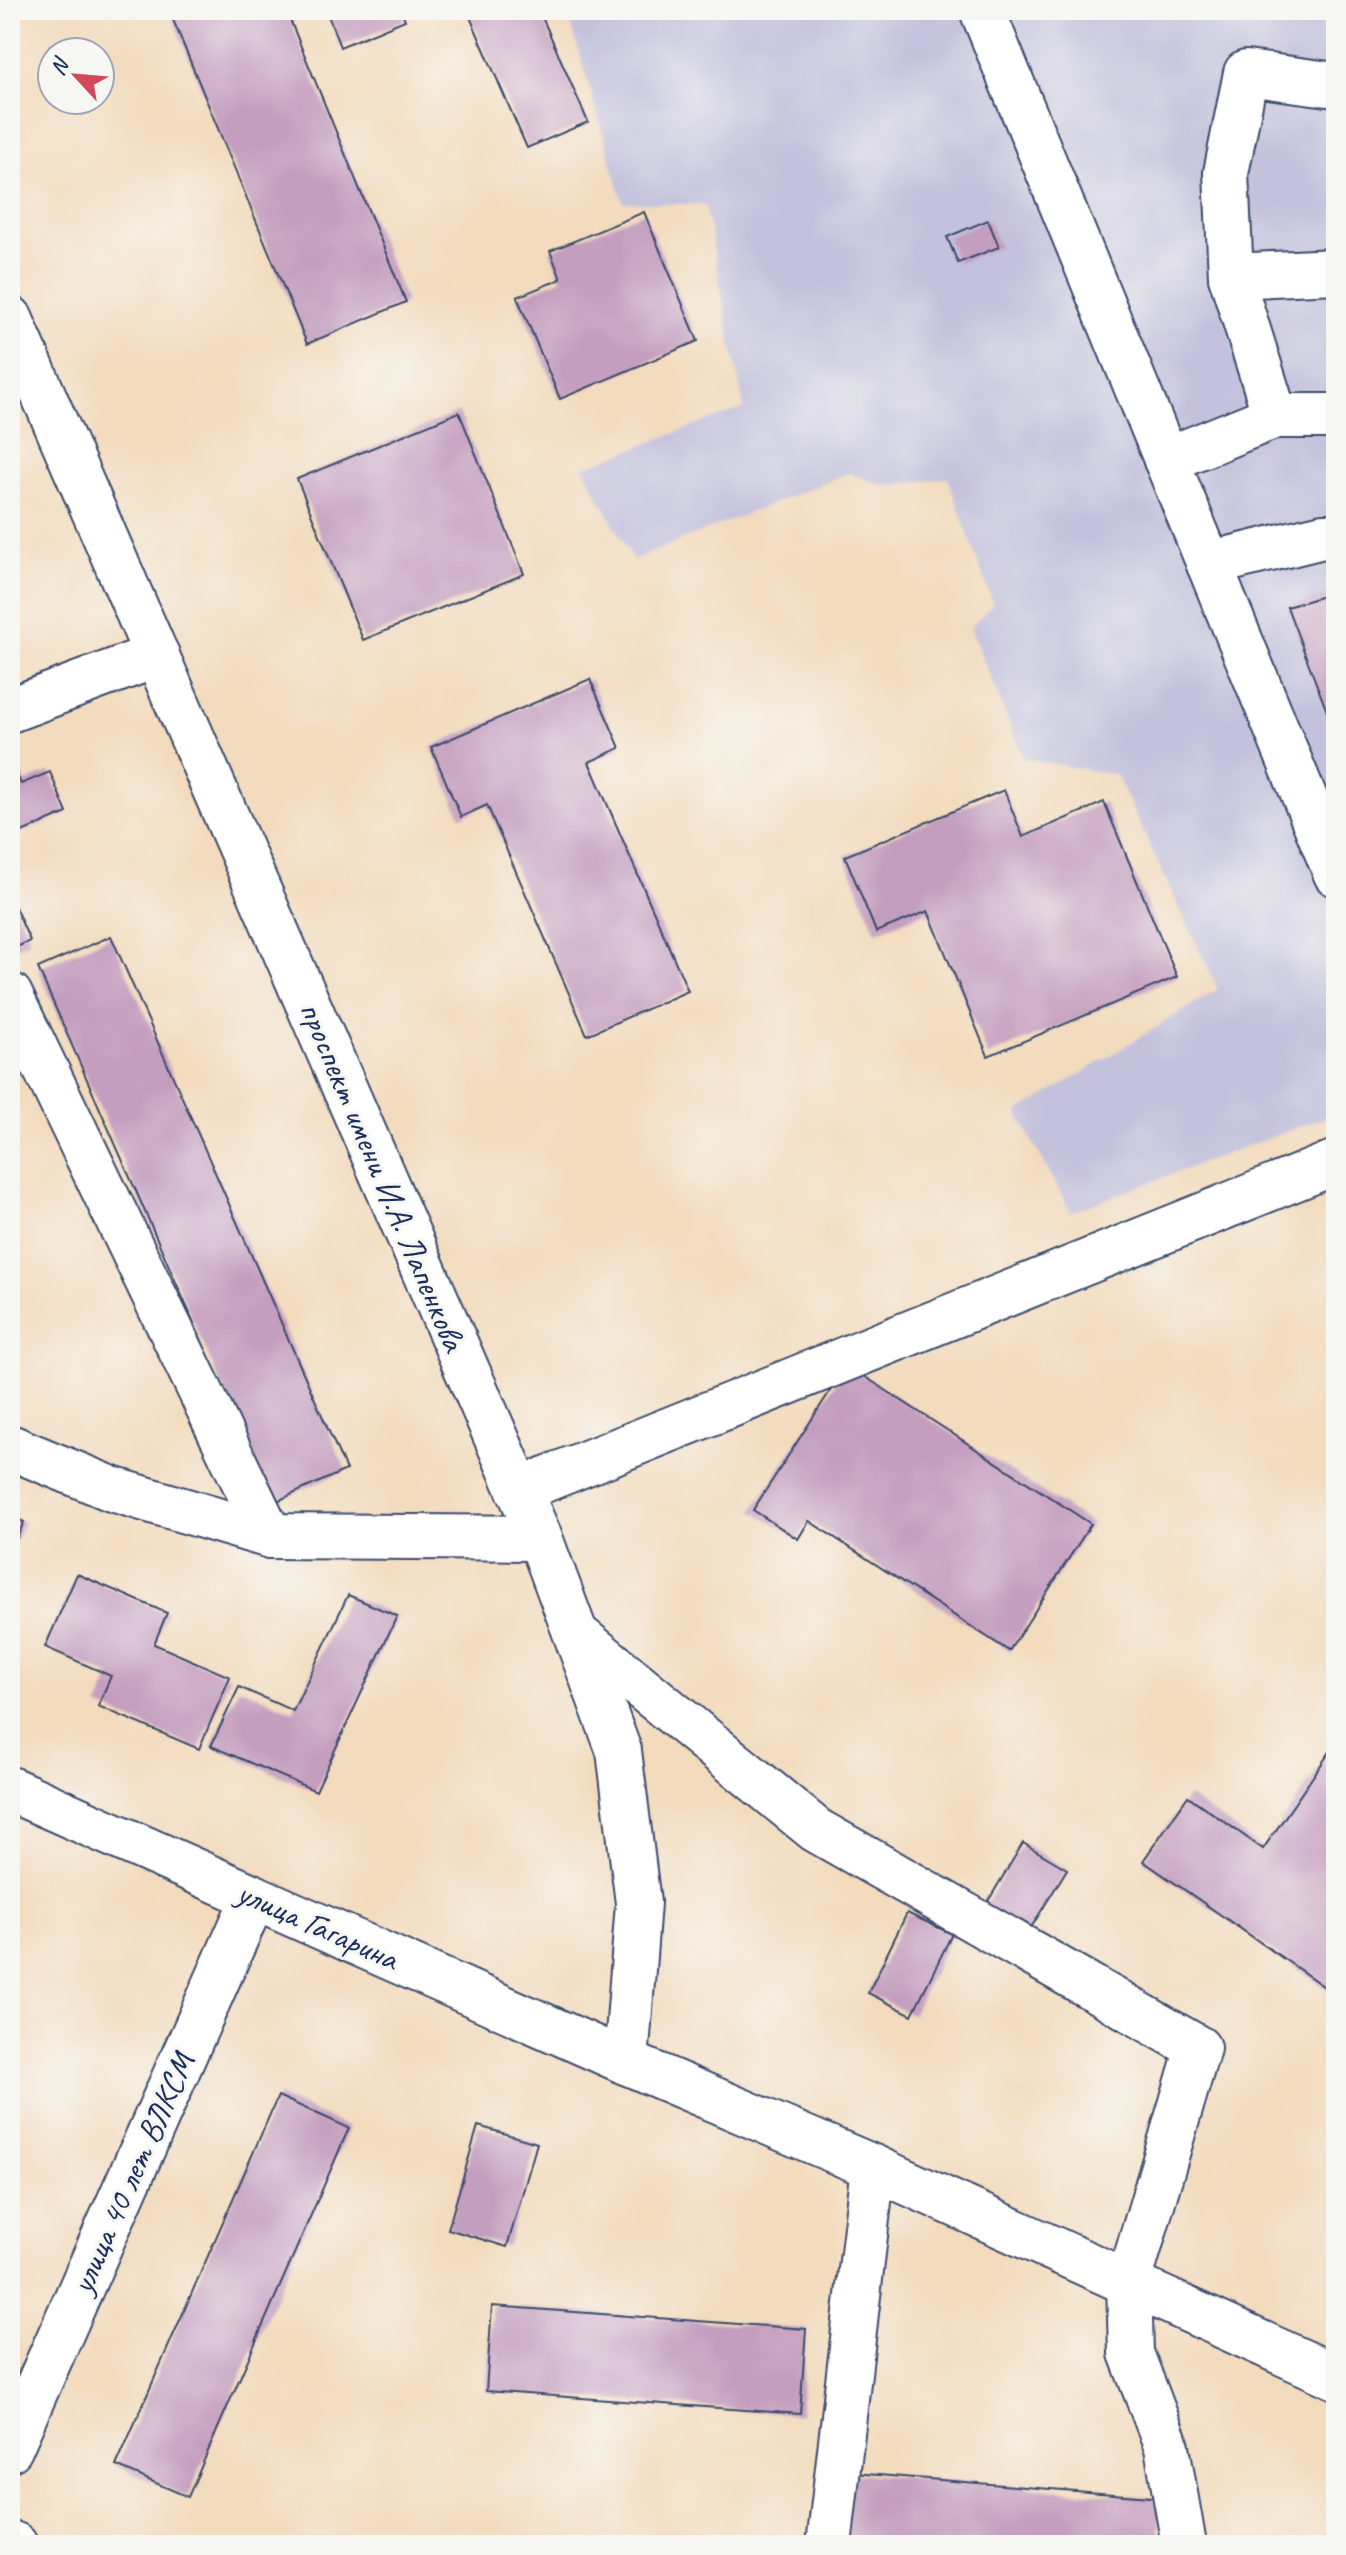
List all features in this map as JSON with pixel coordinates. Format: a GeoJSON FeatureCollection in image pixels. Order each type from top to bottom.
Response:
{"type":"FeatureCollection","features":[{"type":"Feature","properties":{"kind":"main road"},"geometry":{"type":"LineString","coordinates":[[982,10],[1336,874]]}},
{"type":"Feature","properties":{"kind":"main road"},"geometry":{"type":"LineString","coordinates":[[1275,416],[1231,276],[1226,173],[1246,73],[1336,85]]}},
{"type":"Feature","properties":{"kind":"main road"},"geometry":{"type":"LineString","coordinates":[[1231,276],[1336,271]]}},
{"type":"Feature","properties":{"kind":"main road","name":"проспект имени И.А. Лапенкова"},"geometry":{"type":"LineString","coordinates":[[10,318],[21,374],[157,655],[540,1538],[619,1751],[638,1903],[626,2062]]}},
{"type":"Feature","properties":{"kind":"main road"},"geometry":{"type":"LineString","coordinates":[[1166,460],[1275,416],[1336,416]]}},
{"type":"Feature","properties":{"kind":"main road"},"geometry":{"type":"LineString","coordinates":[[1209,564],[1323,536],[1336,536]]}},
{"type":"Feature","properties":{"kind":"main road"},"geometry":{"type":"LineString","coordinates":[[10,710],[157,655]]}},
{"type":"Feature","properties":{"kind":"main road"},"geometry":{"type":"LineString","coordinates":[[10,995],[270,1536]]}},
{"type":"Feature","properties":{"kind":"main road"},"geometry":{"type":"LineString","coordinates":[[519,1490],[1336,1162]]}},
{"type":"Feature","properties":{"kind":"main road"},"geometry":{"type":"LineString","coordinates":[[10,1447],[112,1489],[270,1536],[540,1538]]}},
{"type":"Feature","properties":{"kind":"main road"},"geometry":{"type":"LineString","coordinates":[[576,1634],[816,1830],[1198,2048],[1129,2282],[1131,2353],[1167,2447],[1184,2545]]}},
{"type":"Feature","properties":{"kind":"main road","name":"улица Гагарина"},"geometry":{"type":"LineString","coordinates":[[10,1789],[626,2062],[873,2167],[1336,2377]]}},
{"type":"Feature","properties":{"kind":"main road","name":"улица 40 лет ВЛКСМ"},"geometry":{"type":"LineString","coordinates":[[10,2449],[254,1897]]}},
{"type":"Feature","properties":{"kind":"main road"},"geometry":{"type":"LineString","coordinates":[[829,2545],[873,2167]]}},
{"type":"Feature","properties":{"kind":"shaded area"},"geometry":{"type":"Polygon","coordinates":[[[567,10],[1336,10],[1336,1113],[1071,1212],[1017,1113],[1218,989],[1116,775],[1024,759],[970,628],[993,604],[948,478],[885,486],[848,473],[633,560],[583,467],[744,408],[705,205],[623,202],[567,10]]]}},
{"type":"Feature","properties":{"kind":"building"},"geometry":{"type":"Polygon","coordinates":[[[169,10],[286,10],[406,302],[307,344],[169,10]]]}},
{"type":"Feature","properties":{"kind":"building"},"geometry":{"type":"Polygon","coordinates":[[[326,10],[401,10],[405,20],[340,47],[326,10]]]}},
{"type":"Feature","properties":{"kind":"building"},"geometry":{"type":"Polygon","coordinates":[[[467,10],[539,10],[588,122],[527,148],[467,10]]]}},
{"type":"Feature","properties":{"kind":"building"},"geometry":{"type":"Polygon","coordinates":[[[644,212],[698,341],[560,399],[517,297],[561,279],[550,251],[644,212]]]}},
{"type":"Feature","properties":{"kind":"building"},"geometry":{"type":"Polygon","coordinates":[[[988,220],[999,247],[958,263],[947,237],[988,220]]]}},
{"type":"Feature","properties":{"kind":"building"},"geometry":{"type":"Polygon","coordinates":[[[459,412],[524,574],[363,640],[297,479],[459,412]]]}},
{"type":"Feature","properties":{"kind":"building"},"geometry":{"type":"Polygon","coordinates":[[[1336,592],[1336,735],[1287,607],[1336,592]]]}},
{"type":"Feature","properties":{"kind":"building"},"geometry":{"type":"Polygon","coordinates":[[[590,679],[620,748],[589,762],[688,991],[587,1035],[487,805],[461,817],[431,747],[590,679]]]}},
{"type":"Feature","properties":{"kind":"building"},"geometry":{"type":"Polygon","coordinates":[[[14,766],[21,784],[50,772],[67,813],[10,837],[10,768],[14,766]]]}},
{"type":"Feature","properties":{"kind":"building"},"geometry":{"type":"Polygon","coordinates":[[[1004,790],[1023,837],[1104,802],[1177,977],[988,1056],[928,911],[876,932],[845,856],[1004,790]]]}},
{"type":"Feature","properties":{"kind":"building"},"geometry":{"type":"Polygon","coordinates":[[[10,896],[30,941],[10,950],[10,896]]]}},
{"type":"Feature","properties":{"kind":"building"},"geometry":{"type":"Polygon","coordinates":[[[111,936],[346,1470],[273,1503],[38,968],[111,936]]]}},
{"type":"Feature","properties":{"kind":"building"},"geometry":{"type":"Polygon","coordinates":[[[847,1365],[1091,1524],[1009,1651],[809,1521],[798,1539],[753,1510],[847,1365]]]}},
{"type":"Feature","properties":{"kind":"building"},"geometry":{"type":"Polygon","coordinates":[[[10,1516],[24,1522],[10,1553],[10,1516]]]}},
{"type":"Feature","properties":{"kind":"building"},"geometry":{"type":"Polygon","coordinates":[[[77,1574],[167,1613],[154,1644],[230,1677],[199,1749],[98,1706],[111,1676],[45,1647],[77,1574]]]}},
{"type":"Feature","properties":{"kind":"building"},"geometry":{"type":"Polygon","coordinates":[[[348,1595],[397,1616],[316,1791],[211,1746],[239,1687],[293,1711],[348,1595]]]}},
{"type":"Feature","properties":{"kind":"building"},"geometry":{"type":"Polygon","coordinates":[[[1336,1743],[1336,1995],[1143,1861],[1188,1796],[1263,1849],[1336,1743]]]}},
{"type":"Feature","properties":{"kind":"building"},"geometry":{"type":"Polygon","coordinates":[[[1023,1843],[1067,1869],[1021,1944],[978,1918],[1023,1843]]]}},
{"type":"Feature","properties":{"kind":"building"},"geometry":{"type":"Polygon","coordinates":[[[907,1913],[952,1934],[912,2015],[868,1993],[907,1913]]]}},
{"type":"Feature","properties":{"kind":"building"},"geometry":{"type":"Polygon","coordinates":[[[278,2096],[349,2128],[188,2497],[116,2466],[278,2096]]]}},
{"type":"Feature","properties":{"kind":"building"},"geometry":{"type":"Polygon","coordinates":[[[478,2126],[537,2143],[507,2247],[448,2229],[478,2126]]]}},
{"type":"Feature","properties":{"kind":"building"},"geometry":{"type":"Polygon","coordinates":[[[492,2306],[806,2329],[800,2414],[486,2391],[492,2306]]]}},
{"type":"Feature","properties":{"kind":"building"},"geometry":{"type":"Polygon","coordinates":[[[841,2472],[1162,2498],[1158,2545],[835,2545],[841,2472]]]}}]}
